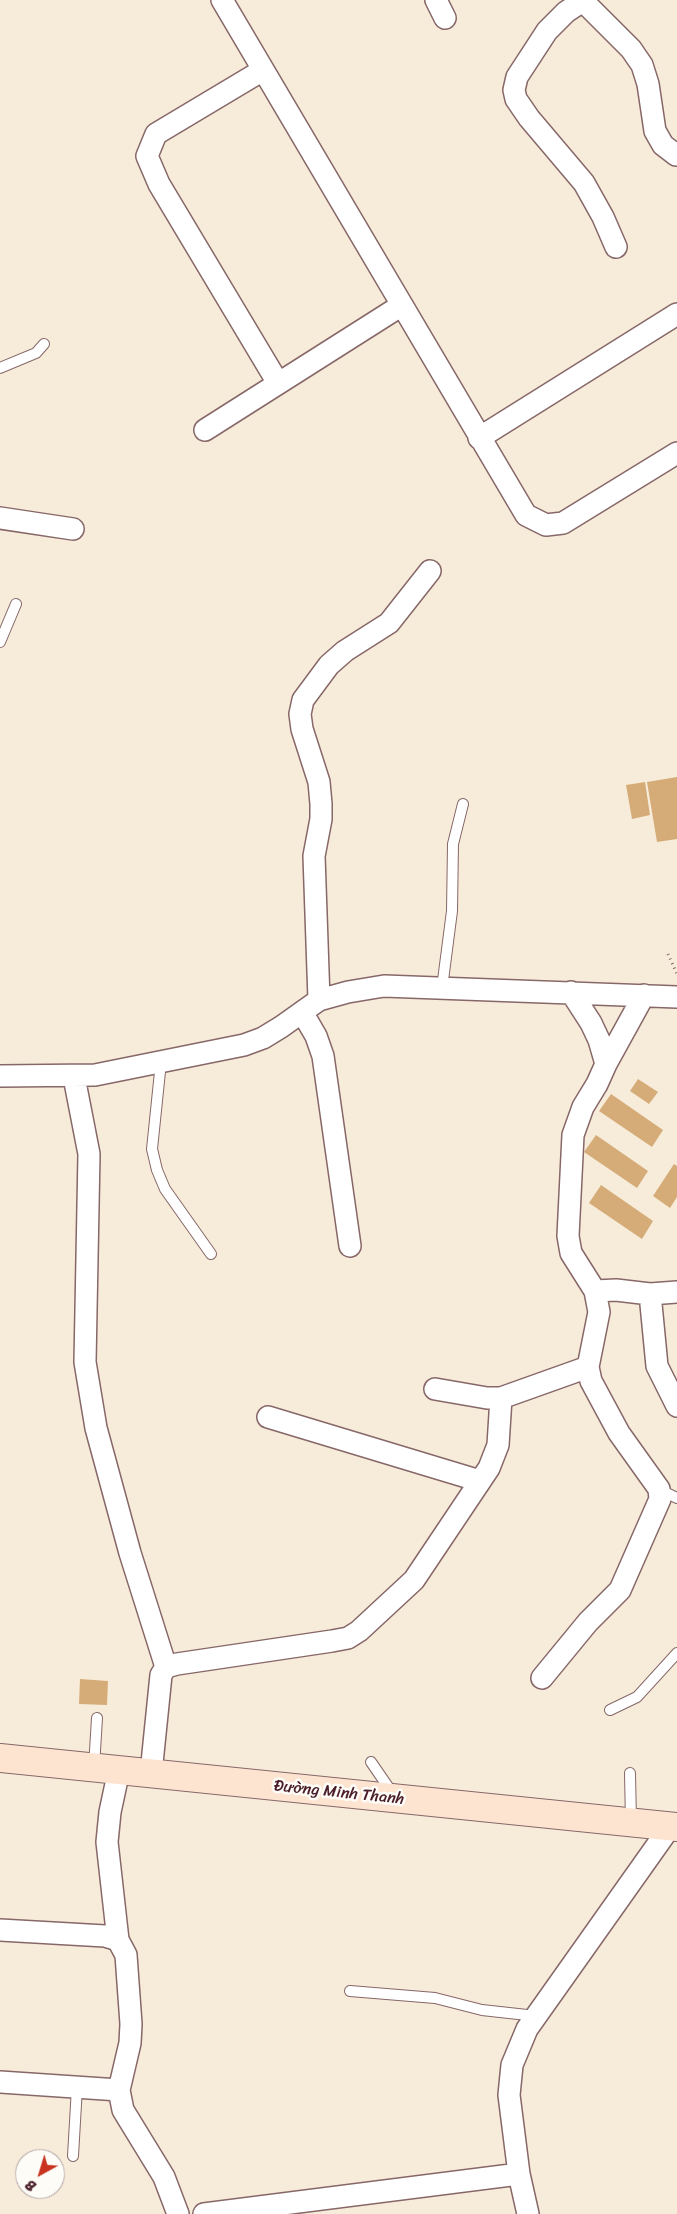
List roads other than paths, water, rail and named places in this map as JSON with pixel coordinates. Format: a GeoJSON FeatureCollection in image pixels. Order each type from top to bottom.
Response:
{"type":"FeatureCollection","features":[{"type":"Feature","properties":{"kind":"street"},"geometry":{"type":"LineString","coordinates":[[222,0],[526,515],[546,525],[563,523],[677,453]]}},
{"type":"Feature","properties":{"kind":"street"},"geometry":{"type":"LineString","coordinates":[[616,247],[603,217],[584,183],[529,118],[516,100],[514,90],[518,77],[547,31],[566,12],[583,0],[631,49],[642,65],[648,84],[655,131],[663,145],[676,156]]}},
{"type":"Feature","properties":{"kind":"street"},"geometry":{"type":"LineString","coordinates":[[263,70],[156,134],[147,156],[158,184],[278,383]]}},
{"type":"Feature","properties":{"kind":"street"},"geometry":{"type":"LineString","coordinates":[[204,430],[402,305]]}},
{"type":"Feature","properties":{"kind":"street"},"geometry":{"type":"LineString","coordinates":[[480,438],[677,314]]}},
{"type":"Feature","properties":{"kind":"street"},"geometry":{"type":"LineString","coordinates":[[0,518],[73,529]]}},
{"type":"Feature","properties":{"kind":"street"},"geometry":{"type":"LineString","coordinates":[[319,1000],[314,856],[321,819],[321,804],[319,782],[302,729],[300,714],[303,700],[329,665],[344,651],[389,624],[430,571]]}},
{"type":"Feature","properties":{"kind":"street"},"geometry":{"type":"LineString","coordinates":[[0,1076],[74,1077],[95,1075],[244,1045],[263,1038],[319,1000],[348,992],[384,986],[644,995],[675,994]]}},
{"type":"Feature","properties":{"kind":"street"},"geometry":{"type":"LineString","coordinates":[[571,992],[591,1023],[599,1040],[606,1064]]}},
{"type":"Feature","properties":{"kind":"street"},"geometry":{"type":"LineString","coordinates":[[542,1678],[588,1622],[620,1590],[660,1499],[668,1494],[619,1433],[591,1381],[588,1367],[599,1312],[595,1292],[571,1252],[568,1236],[573,1135],[583,1107],[644,995]]}},
{"type":"Feature","properties":{"kind":"street"},"geometry":{"type":"LineString","coordinates":[[302,1012],[316,1036],[323,1056],[350,1246]]}},
{"type":"Feature","properties":{"kind":"street"},"geometry":{"type":"LineString","coordinates":[[74,1077],[89,1154],[85,1362],[90,1396],[96,1428],[130,1553],[166,1667]]}},
{"type":"Feature","properties":{"kind":"street"},"geometry":{"type":"LineString","coordinates":[[595,1292],[616,1290],[650,1294],[677,1292]]}},
{"type":"Feature","properties":{"kind":"street"},"geometry":{"type":"LineString","coordinates":[[650,1294],[657,1366],[677,1406]]}},
{"type":"Feature","properties":{"kind":"street"},"geometry":{"type":"LineString","coordinates":[[435,1389],[487,1398],[501,1398],[588,1367]]}},
{"type":"Feature","properties":{"kind":"street"},"geometry":{"type":"LineString","coordinates":[[151,1773],[161,1675],[166,1667],[348,1638],[359,1631],[414,1580],[489,1468],[498,1445],[501,1398]]}},
{"type":"Feature","properties":{"kind":"street"},"geometry":{"type":"LineString","coordinates":[[268,1417],[480,1481]]}},
{"type":"Feature","properties":{"kind":"street","name":"Đường Minh Thanh"},"geometry":{"type":"LineString","coordinates":[[0,1758],[673,1827]]}},
{"type":"Feature","properties":{"kind":"street"},"geometry":{"type":"LineString","coordinates":[[106,1769],[110,1812],[107,1842],[118,1940],[126,1956],[131,2024],[130,2043],[119,2090],[123,2110],[164,2177],[178,2214]]}},
{"type":"Feature","properties":{"kind":"street"},"geometry":{"type":"LineString","coordinates":[[528,2214],[519,2174],[509,2095],[512,2065],[526,2029],[673,1827]]}},
{"type":"Feature","properties":{"kind":"street"},"geometry":{"type":"LineString","coordinates":[[0,1930],[105,1936],[118,1940]]}},
{"type":"Feature","properties":{"kind":"street"},"geometry":{"type":"LineString","coordinates":[[0,2082],[119,2090]]}},
{"type":"Feature","properties":{"kind":"street"},"geometry":{"type":"LineString","coordinates":[[204,2214],[519,2174]]}},
{"type":"Feature","properties":{"kind":"lane"},"geometry":{"type":"LineString","coordinates":[[0,368],[36,353],[44,344]]}},
{"type":"Feature","properties":{"kind":"lane"},"geometry":{"type":"LineString","coordinates":[[0,642],[16,604]]}},
{"type":"Feature","properties":{"kind":"lane"},"geometry":{"type":"LineString","coordinates":[[442,988],[452,911],[453,844],[463,804]]}},
{"type":"Feature","properties":{"kind":"lane"},"geometry":{"type":"LineString","coordinates":[[161,1062],[152,1149],[157,1170],[165,1189],[211,1254]]}},
{"type":"Feature","properties":{"kind":"lane"},"geometry":{"type":"LineString","coordinates":[[610,1710],[637,1697],[677,1653]]}},
{"type":"Feature","properties":{"kind":"lane"},"geometry":{"type":"LineString","coordinates":[[97,1718],[106,1769]]}},
{"type":"Feature","properties":{"kind":"lane"},"geometry":{"type":"LineString","coordinates":[[371,1762],[397,1799]]}},
{"type":"Feature","properties":{"kind":"lane"},"geometry":{"type":"LineString","coordinates":[[630,1773],[631,1823]]}},
{"type":"Feature","properties":{"kind":"lane"},"geometry":{"type":"LineString","coordinates":[[350,1991],[435,1998],[482,2010],[536,2016]]}},
{"type":"Feature","properties":{"kind":"lane"},"geometry":{"type":"LineString","coordinates":[[73,2156],[77,2087]]}}]}
